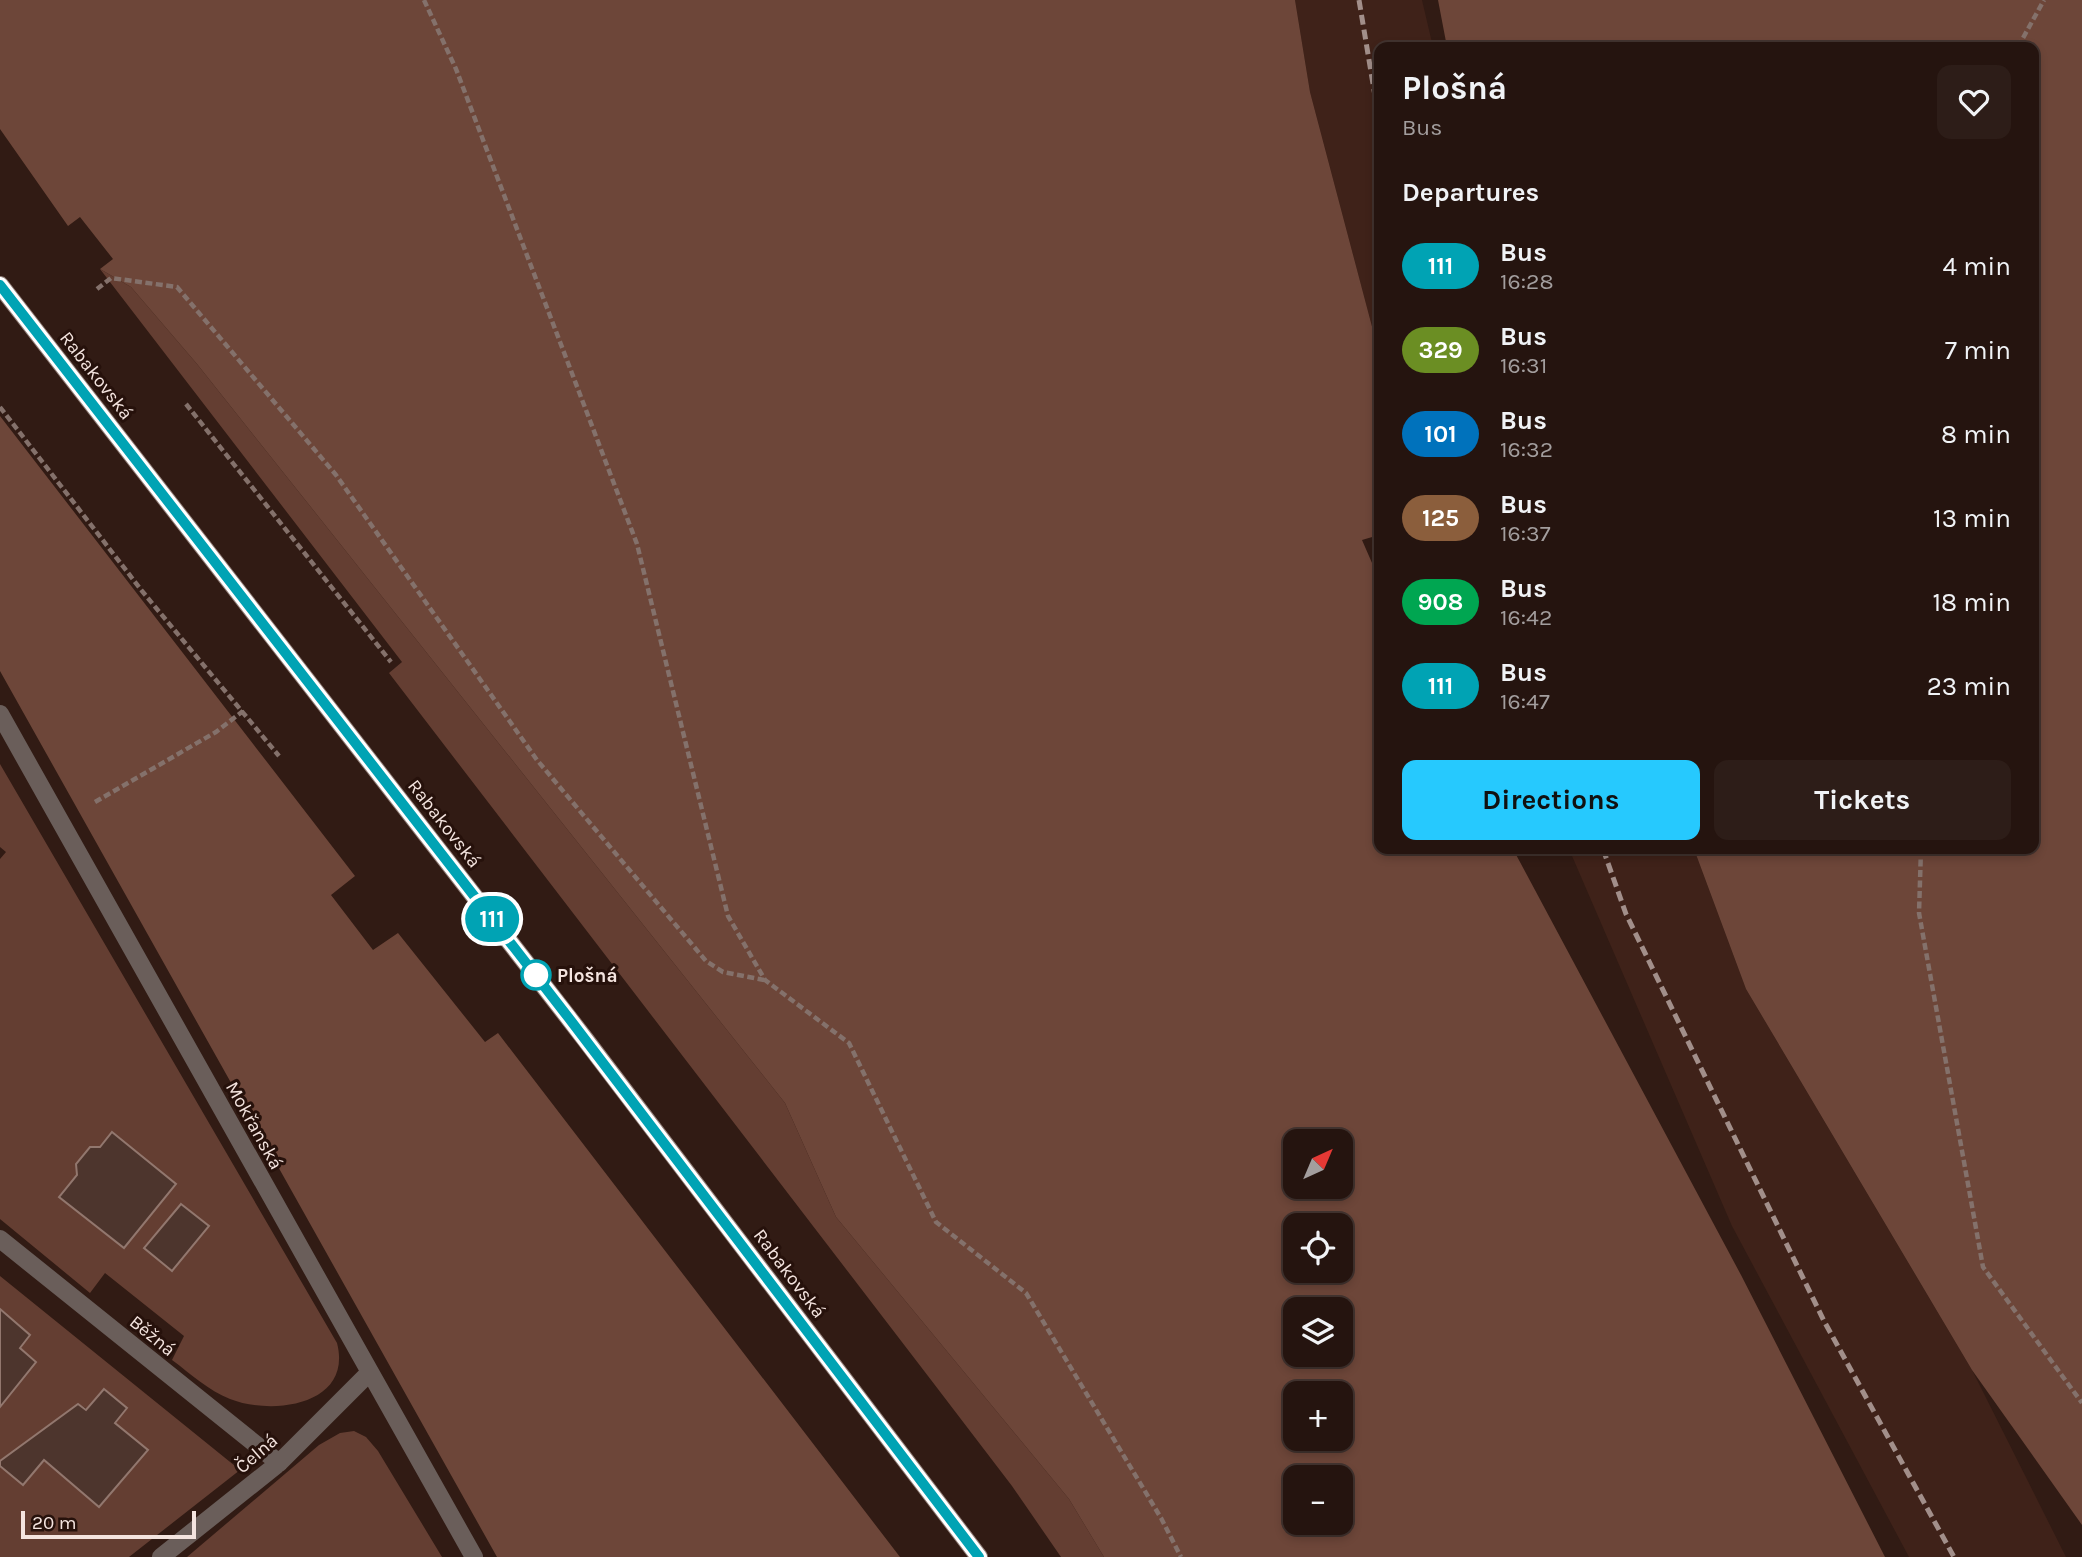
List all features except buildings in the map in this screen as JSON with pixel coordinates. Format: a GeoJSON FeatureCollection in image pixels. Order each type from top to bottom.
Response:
{"type":"FeatureCollection","features":[{"type":"Feature","properties":{"kind":"main road","name":"Rabakovská"},"geometry":{"type":"LineString","coordinates":[[0,285],[577,1028],[979,1557]]}},
{"type":"Feature","properties":{"kind":"street","name":"Mokřanská"},"geometry":{"type":"LineString","coordinates":[[0,714],[474,1557]]}},
{"type":"Feature","properties":{"kind":"street","name":"Běžná"},"geometry":{"type":"LineString","coordinates":[[0,1239],[279,1464]]}},
{"type":"Feature","properties":{"kind":"street","name":"Čelná"},"geometry":{"type":"LineString","coordinates":[[161,1557],[279,1464],[370,1372]]}},
{"type":"Feature","properties":{"kind":"path"},"geometry":{"type":"LineString","coordinates":[[425,0],[456,69],[637,544],[728,916],[765,980],[849,1043],[936,1222],[1026,1293],[1161,1518],[1181,1557]]}},
{"type":"Feature","properties":{"kind":"path"},"geometry":{"type":"LineString","coordinates":[[2021,42],[2044,0]]}},
{"type":"Feature","properties":{"kind":"path"},"geometry":{"type":"LineString","coordinates":[[97,289],[111,278],[177,287],[336,475],[537,760],[706,961],[723,972],[765,980]]}},
{"type":"Feature","properties":{"kind":"path"},"geometry":{"type":"LineString","coordinates":[[186,404],[391,662]]}},
{"type":"Feature","properties":{"kind":"path"},"geometry":{"type":"LineString","coordinates":[[0,407],[142,591],[279,756]]}},
{"type":"Feature","properties":{"kind":"path"},"geometry":{"type":"LineString","coordinates":[[61,822],[216,732],[243,710]]}},
{"type":"Feature","properties":{"kind":"path"},"geometry":{"type":"LineString","coordinates":[[1921,854],[1919,913],[1983,1267],[2082,1404]]}},
{"type":"Feature","properties":{"kind":"shaded area"},"geometry":{"type":"Polygon","coordinates":[[[0,0],[1295,0],[1310,92],[1374,334],[1374,536],[1362,540],[1374,568],[1374,854],[1516,854],[1741,1275],[1885,1557],[1104,1557],[1069,1499],[836,1217],[785,1103],[197,364],[131,287],[100,269],[113,259],[80,217],[68,226],[0,129],[0,0]]]}},
{"type":"Feature","properties":{"kind":"shaded area"},"geometry":{"type":"Polygon","coordinates":[[[1295,0],[1422,0],[1432,42],[1374,42],[1374,334],[1310,92],[1295,0]]]}},
{"type":"Feature","properties":{"kind":"shaded area"},"geometry":{"type":"Polygon","coordinates":[[[1438,0],[2082,0],[2082,1525],[1972,1370],[1746,989],[1696,854],[2039,854],[2039,42],[1446,42],[1438,0]]]}},
{"type":"Feature","properties":{"kind":"shaded area"},"geometry":{"type":"Polygon","coordinates":[[[100,269],[131,287],[197,364],[785,1103],[836,1217],[1069,1499],[1104,1557],[1061,1557],[1012,1486],[389,673],[402,662],[100,269]]]}},
{"type":"Feature","properties":{"kind":"shaded area"},"geometry":{"type":"Polygon","coordinates":[[[0,416],[355,876],[331,895],[373,950],[398,933],[485,1042],[498,1033],[900,1557],[497,1557],[0,671],[0,416]]]}},
{"type":"Feature","properties":{"kind":"shaded area"},"geometry":{"type":"Polygon","coordinates":[[[0,764],[337,1343],[339,1364],[333,1380],[322,1392],[306,1401],[267,1406],[248,1404],[222,1396],[172,1360],[184,1336],[105,1273],[90,1293],[0,1219],[0,859],[6,852],[0,847],[0,764]],[[112,1132],[100,1147],[90,1147],[77,1175],[59,1197],[124,1248],[176,1184],[112,1132]],[[181,1204],[145,1248],[172,1271],[208,1226],[181,1204]]]}},
{"type":"Feature","properties":{"kind":"shaded area"},"geometry":{"type":"Polygon","coordinates":[[[1571,854],[1696,854],[1746,989],[1972,1370],[2066,1557],[1909,1557],[1732,1226],[1571,854]]]}},
{"type":"Feature","properties":{"kind":"shaded area"},"geometry":{"type":"Polygon","coordinates":[[[0,1276],[240,1470],[129,1557],[0,1557],[0,1466],[23,1485],[44,1460],[99,1507],[147,1450],[115,1423],[78,1404],[0,1461],[0,1407],[36,1362],[20,1348],[30,1335],[0,1309],[0,1276]]]}},
{"type":"Feature","properties":{"kind":"shaded area"},"geometry":{"type":"Polygon","coordinates":[[[354,1431],[366,1437],[378,1451],[442,1557],[187,1557],[319,1445],[340,1433],[354,1431]]]}},
{"type":"Feature","properties":{"kind":"railway"},"geometry":{"type":"LineString","coordinates":[[1359,0],[1374,90]]}},
{"type":"Feature","properties":{"kind":"railway"},"geometry":{"type":"LineString","coordinates":[[1605,854],[1626,914],[1824,1321],[1954,1557]]}},
{"type":"Feature","properties":{"kind":"bus line","name":"111"},"geometry":{"type":"LineString","coordinates":[[0,285],[568,1017],[979,1557]]}},
{"type":"Feature","properties":{"kind":"place","name":"Plošná"},"geometry":{"type":"Point","coordinates":[536,975]}}]}
